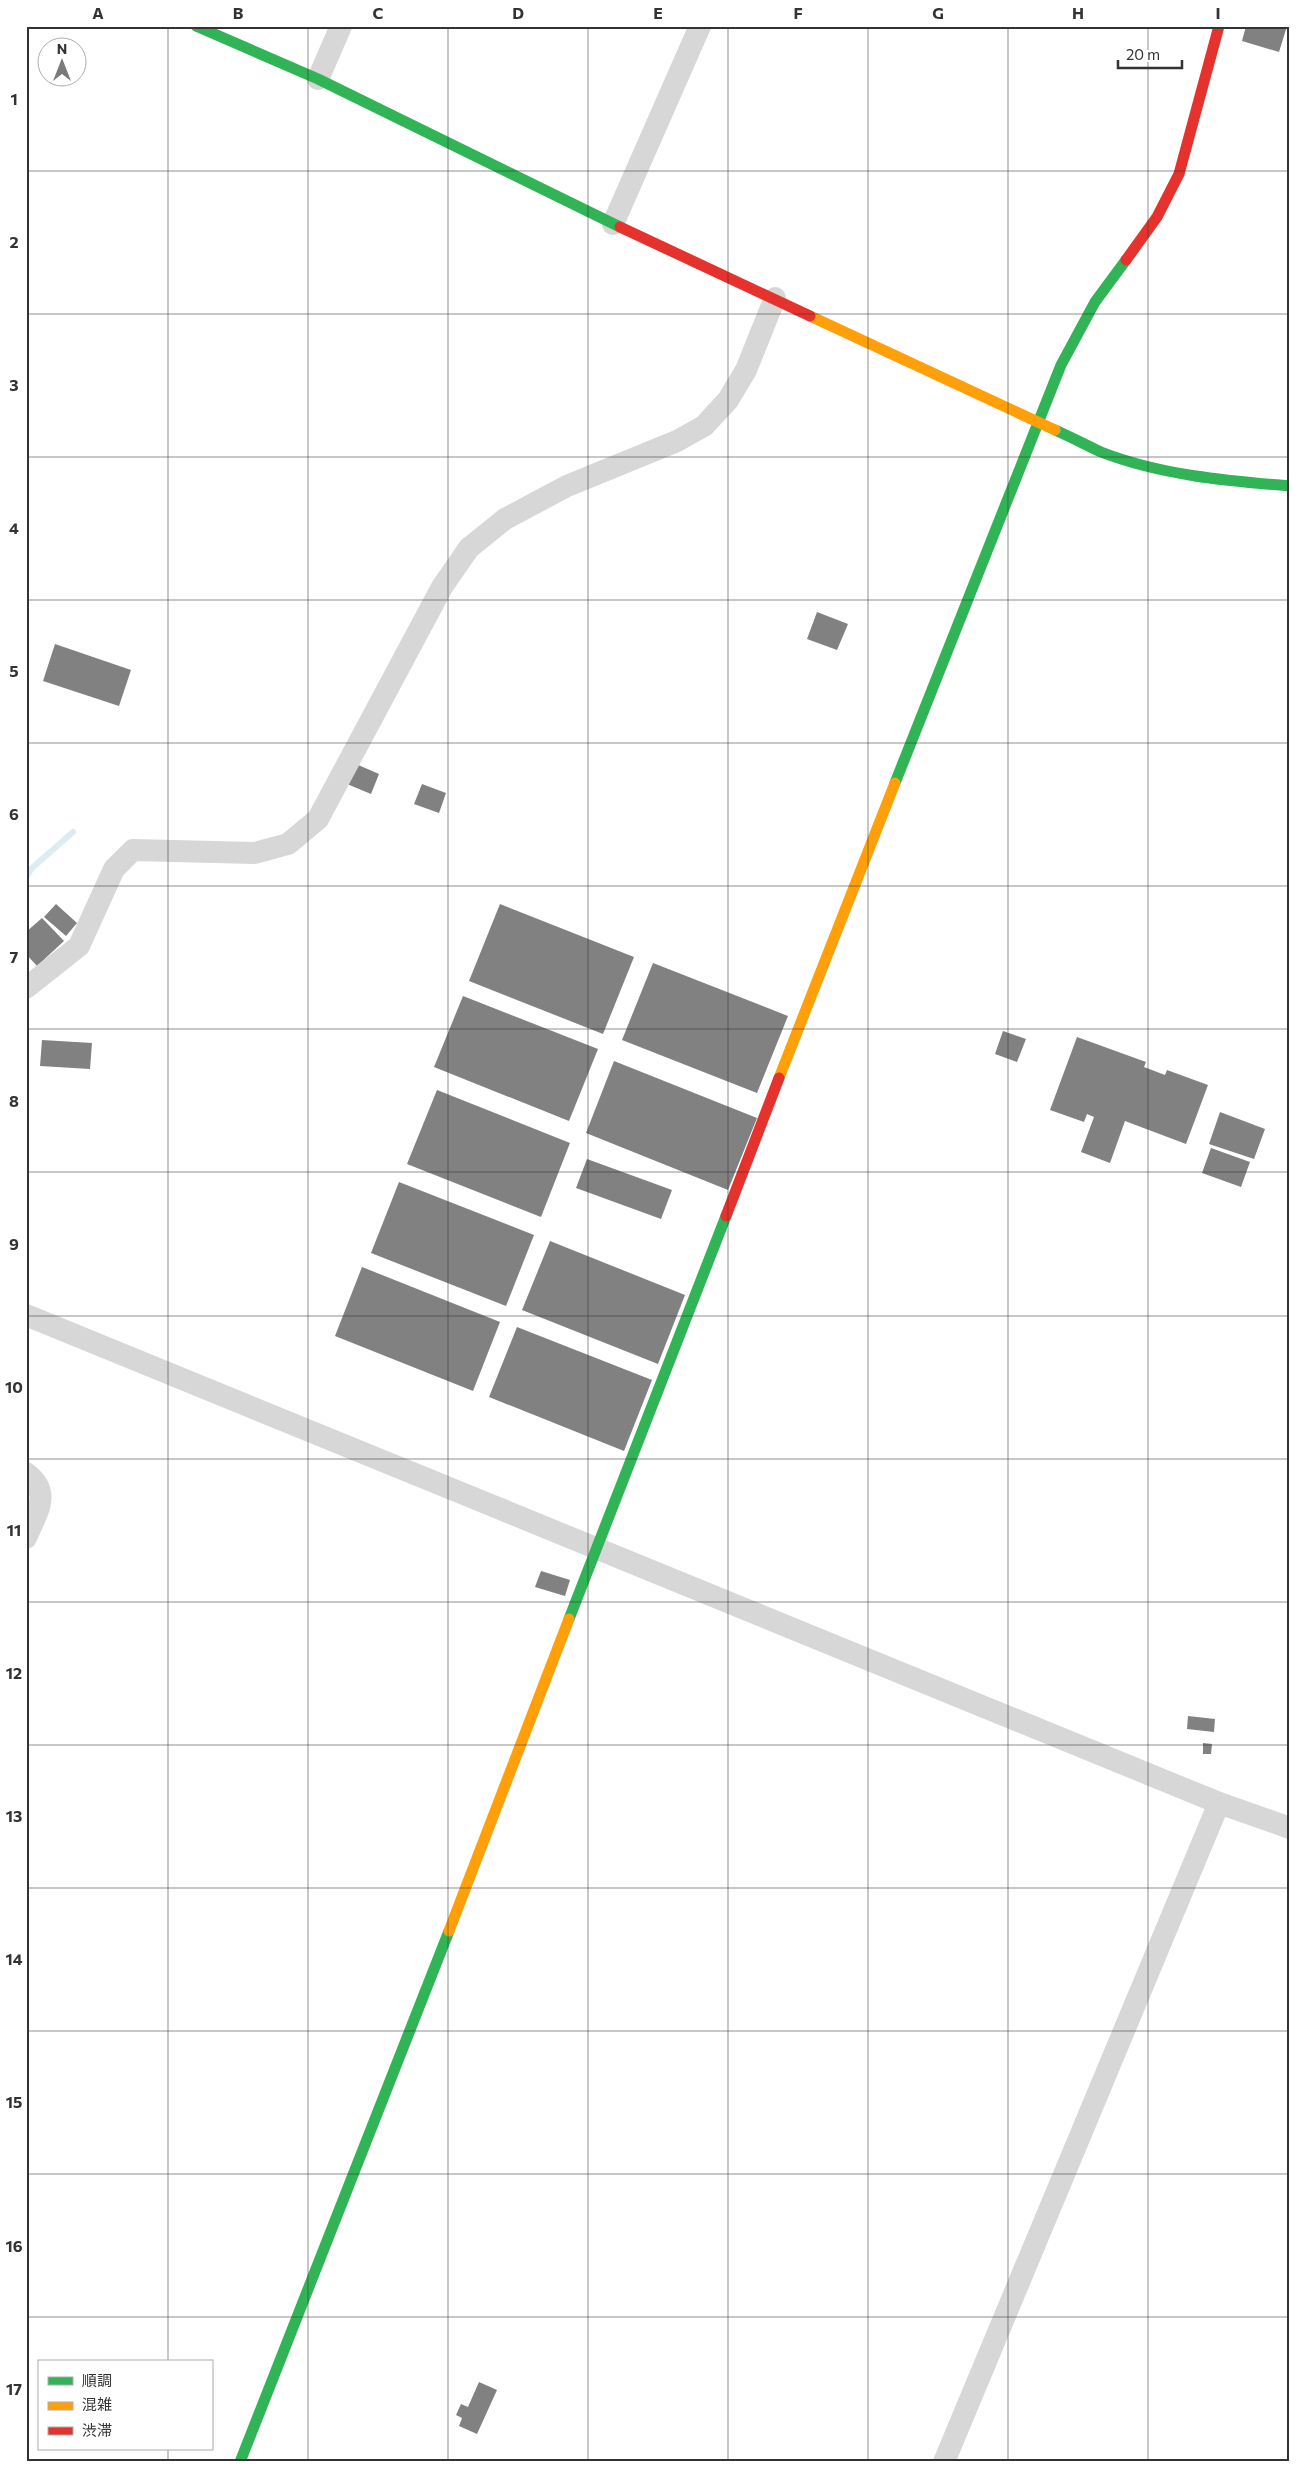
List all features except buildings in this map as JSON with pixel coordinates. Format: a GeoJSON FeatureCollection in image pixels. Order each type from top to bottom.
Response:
{"type":"FeatureCollection","features":[{"type":"Feature","properties":{"kind":"street"},"geometry":{"type":"LineString","coordinates":[[196,26],[318,79],[613,224],[775,298],[1038,424],[1102,452],[1168,471],[1241,482],[1290,486]]}},
{"type":"Feature","properties":{"kind":"street"},"geometry":{"type":"LineString","coordinates":[[318,79],[341,26]]}},
{"type":"Feature","properties":{"kind":"street"},"geometry":{"type":"LineString","coordinates":[[613,224],[700,26]]}},
{"type":"Feature","properties":{"kind":"street"},"geometry":{"type":"LineString","coordinates":[[240,2462],[515,1764],[596,1548],[855,884],[1061,365],[1096,302],[1157,217],[1179,174],[1219,26]]}},
{"type":"Feature","properties":{"kind":"street"},"geometry":{"type":"LineString","coordinates":[[26,988],[79,946],[114,869],[132,850],[255,853],[288,844],[318,819],[442,587],[468,548],[505,519],[560,490],[677,441],[704,426],[728,400],[746,370],[775,298]]}},
{"type":"Feature","properties":{"kind":"street"},"geometry":{"type":"LineString","coordinates":[[26,1315],[1219,1803],[1290,1828]]}},
{"type":"Feature","properties":{"kind":"street"},"geometry":{"type":"LineString","coordinates":[[26,1473],[38,1482],[42,1497],[26,1538]]}},
{"type":"Feature","properties":{"kind":"street"},"geometry":{"type":"LineString","coordinates":[[944,2462],[1219,1803]]}},
{"type":"Feature","properties":{"kind":"waterway"},"geometry":{"type":"LineString","coordinates":[[26,877],[32,868],[73,832]]}},
{"type":"Feature","properties":{"kind":"traffic: fast"},"geometry":{"type":"LineString","coordinates":[[196,26],[318,79],[620,227]]}},
{"type":"Feature","properties":{"kind":"traffic: fast"},"geometry":{"type":"LineString","coordinates":[[895,783],[1061,365],[1095,302],[1126,260]]}},
{"type":"Feature","properties":{"kind":"traffic: fast"},"geometry":{"type":"LineString","coordinates":[[1055,430],[1101,452],[1123,460],[1170,472],[1242,482],[1290,486]]}},
{"type":"Feature","properties":{"kind":"traffic: fast"},"geometry":{"type":"LineString","coordinates":[[569,1619],[726,1216]]}},
{"type":"Feature","properties":{"kind":"traffic: fast"},"geometry":{"type":"LineString","coordinates":[[240,2462],[449,1931]]}},
{"type":"Feature","properties":{"kind":"traffic: slow"},"geometry":{"type":"LineString","coordinates":[[810,316],[1055,430]]}},
{"type":"Feature","properties":{"kind":"traffic: slow"},"geometry":{"type":"LineString","coordinates":[[779,1078],[895,783]]}},
{"type":"Feature","properties":{"kind":"traffic: slow"},"geometry":{"type":"LineString","coordinates":[[449,1931],[569,1619]]}},
{"type":"Feature","properties":{"kind":"traffic: jam"},"geometry":{"type":"LineString","coordinates":[[1126,260],[1157,217],[1179,174],[1219,26]]}},
{"type":"Feature","properties":{"kind":"traffic: jam"},"geometry":{"type":"LineString","coordinates":[[620,227],[810,316]]}},
{"type":"Feature","properties":{"kind":"traffic: jam"},"geometry":{"type":"LineString","coordinates":[[726,1216],[779,1078]]}}]}
